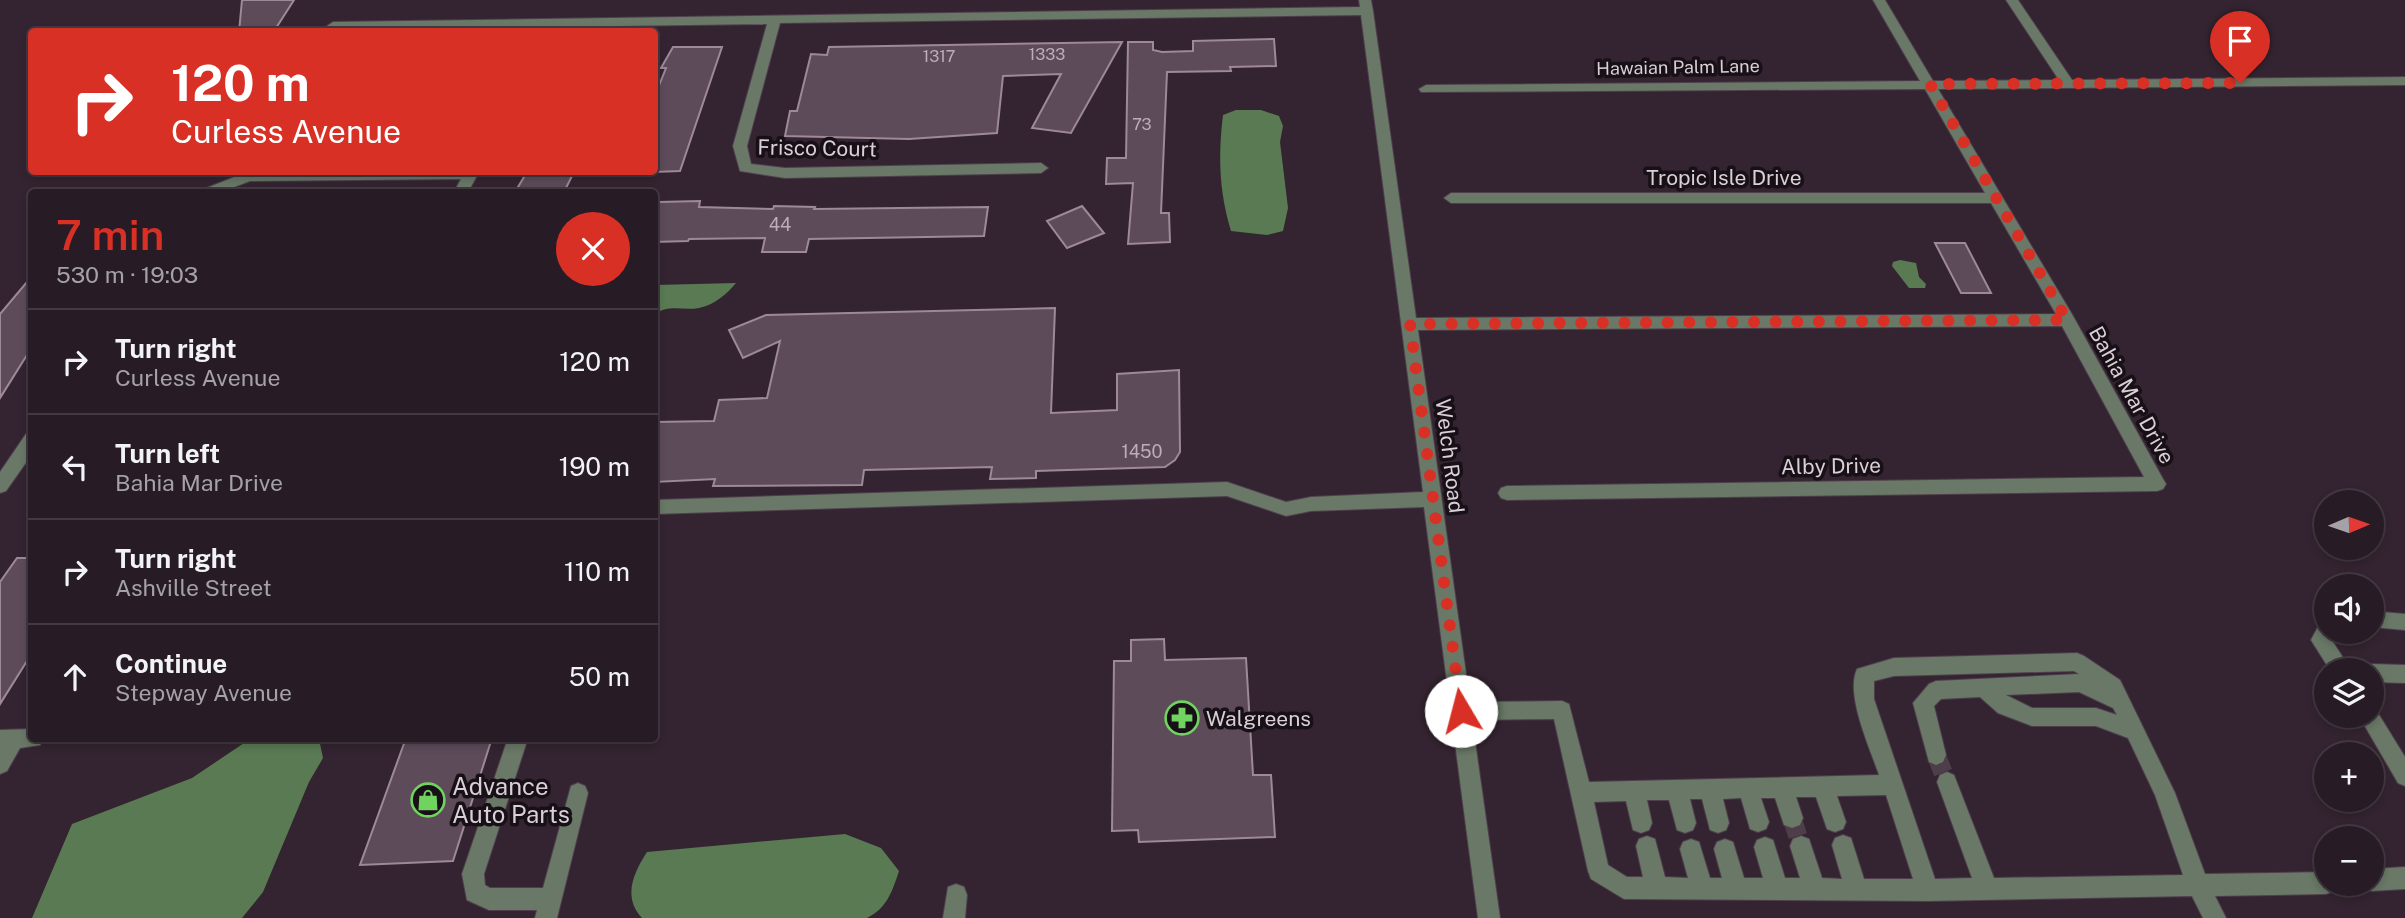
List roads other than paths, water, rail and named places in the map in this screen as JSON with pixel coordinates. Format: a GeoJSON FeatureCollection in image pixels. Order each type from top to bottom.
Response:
{"type":"FeatureCollection","features":[{"type":"Feature","properties":{"kind":"street","name":"Bahia Mar Drive"},"geometry":{"type":"LineString","coordinates":[[1879,0],[1997,198],[2157,484]]}},
{"type":"Feature","properties":{"kind":"street"},"geometry":{"type":"LineString","coordinates":[[2012,0],[2069,85]]}},
{"type":"Feature","properties":{"kind":"street"},"geometry":{"type":"LineString","coordinates":[[333,26],[540,27],[1366,6]]}},
{"type":"Feature","properties":{"kind":"street","name":"Welch Road"},"geometry":{"type":"LineString","coordinates":[[1366,6],[1489,918]]}},
{"type":"Feature","properties":{"kind":"street","name":"Frisco Court"},"geometry":{"type":"LineString","coordinates":[[774,21],[740,146],[745,168],[785,173],[1041,168]]}},
{"type":"Feature","properties":{"kind":"street","name":"Hawaian Palm Lane"},"geometry":{"type":"LineString","coordinates":[[1426,89],[2405,81]]}},
{"type":"Feature","properties":{"kind":"street"},"geometry":{"type":"LineString","coordinates":[[216,189],[248,176],[322,175]]}},
{"type":"Feature","properties":{"kind":"street","name":"Tropic Isle Drive"},"geometry":{"type":"LineString","coordinates":[[1451,198],[1997,198]]}},
{"type":"Feature","properties":{"kind":"street"},"geometry":{"type":"LineString","coordinates":[[1410,324],[2067,320]]}},
{"type":"Feature","properties":{"kind":"street"},"geometry":{"type":"LineString","coordinates":[[0,486],[28,445]]}},
{"type":"Feature","properties":{"kind":"street","name":"Alby Drive"},"geometry":{"type":"LineString","coordinates":[[1507,493],[2157,484]]}},
{"type":"Feature","properties":{"kind":"street"},"geometry":{"type":"LineString","coordinates":[[658,507],[1227,489],[1286,509],[1311,504],[1433,499]]}},
{"type":"Feature","properties":{"kind":"street"},"geometry":{"type":"LineString","coordinates":[[2384,620],[2405,622]]}},
{"type":"Feature","properties":{"kind":"street"},"geometry":{"type":"LineString","coordinates":[[1928,890],[1864,699],[1864,675],[1894,667],[2077,663],[2117,694],[2165,793],[2197,883],[2215,918]]}},
{"type":"Feature","properties":{"kind":"street"},"geometry":{"type":"LineString","coordinates":[[2384,673],[2405,674]]}},
{"type":"Feature","properties":{"kind":"street"},"geometry":{"type":"LineString","coordinates":[[1936,755],[1923,703],[1936,690],[2080,683],[2117,694]]}},
{"type":"Feature","properties":{"kind":"street"},"geometry":{"type":"LineString","coordinates":[[1984,688],[2005,707],[2032,717],[2096,717],[2135,731]]}},
{"type":"Feature","properties":{"kind":"street"},"geometry":{"type":"LineString","coordinates":[[1461,711],[1562,710],[1599,871],[1624,888],[1928,890],[2197,883],[2278,886],[2314,884]]}},
{"type":"Feature","properties":{"kind":"street"},"geometry":{"type":"LineString","coordinates":[[2376,728],[2405,776]]}},
{"type":"Feature","properties":{"kind":"street"},"geometry":{"type":"LineString","coordinates":[[0,764],[16,739]]}},
{"type":"Feature","properties":{"kind":"street"},"geometry":{"type":"LineString","coordinates":[[517,742],[472,874],[475,892],[489,899],[548,909],[578,793]]}},
{"type":"Feature","properties":{"kind":"street"},"geometry":{"type":"LineString","coordinates":[[1947,782],[1987,889]]}},
{"type":"Feature","properties":{"kind":"street"},"geometry":{"type":"LineString","coordinates":[[1581,792],[1893,785]]}},
{"type":"Feature","properties":{"kind":"street"},"geometry":{"type":"LineString","coordinates":[[1824,787],[1835,822]]}},
{"type":"Feature","properties":{"kind":"street"},"geometry":{"type":"LineString","coordinates":[[1748,788],[1758,822]]}},
{"type":"Feature","properties":{"kind":"street"},"geometry":{"type":"LineString","coordinates":[[1783,788],[1792,818]]}},
{"type":"Feature","properties":{"kind":"street"},"geometry":{"type":"LineString","coordinates":[[1710,789],[1718,823]]}},
{"type":"Feature","properties":{"kind":"street"},"geometry":{"type":"LineString","coordinates":[[1677,790],[1685,823]]}},
{"type":"Feature","properties":{"kind":"street"},"geometry":{"type":"LineString","coordinates":[[1634,791],[1642,823]]}},
{"type":"Feature","properties":{"kind":"street"},"geometry":{"type":"LineString","coordinates":[[1843,845],[1857,890]]}},
{"type":"Feature","properties":{"kind":"street"},"geometry":{"type":"LineString","coordinates":[[1647,846],[1657,888]]}},
{"type":"Feature","properties":{"kind":"street"},"geometry":{"type":"LineString","coordinates":[[1801,846],[1814,889]]}},
{"type":"Feature","properties":{"kind":"street"},"geometry":{"type":"LineString","coordinates":[[1765,847],[1777,889]]}},
{"type":"Feature","properties":{"kind":"street"},"geometry":{"type":"LineString","coordinates":[[1692,849],[1702,889]]}},
{"type":"Feature","properties":{"kind":"street"},"geometry":{"type":"LineString","coordinates":[[1726,849],[1736,889]]}},
{"type":"Feature","properties":{"kind":"street"},"geometry":{"type":"LineString","coordinates":[[2384,879],[2405,878]]}},
{"type":"Feature","properties":{"kind":"street"},"geometry":{"type":"LineString","coordinates":[[954,918],[956,895]]}},
{"type":"Feature","properties":{"kind":"tunnel"},"geometry":{"type":"LineString","coordinates":[[1936,755],[1947,782]]}},
{"type":"Feature","properties":{"kind":"tunnel"},"geometry":{"type":"LineString","coordinates":[[1792,818],[1801,846]]}},
{"type":"Feature","properties":{"kind":"place","name":"Walgreens"},"geometry":{"type":"Point","coordinates":[1182,718]}},
{"type":"Feature","properties":{"kind":"place","name":"Advance Auto Parts"},"geometry":{"type":"Point","coordinates":[428,800]}}]}
